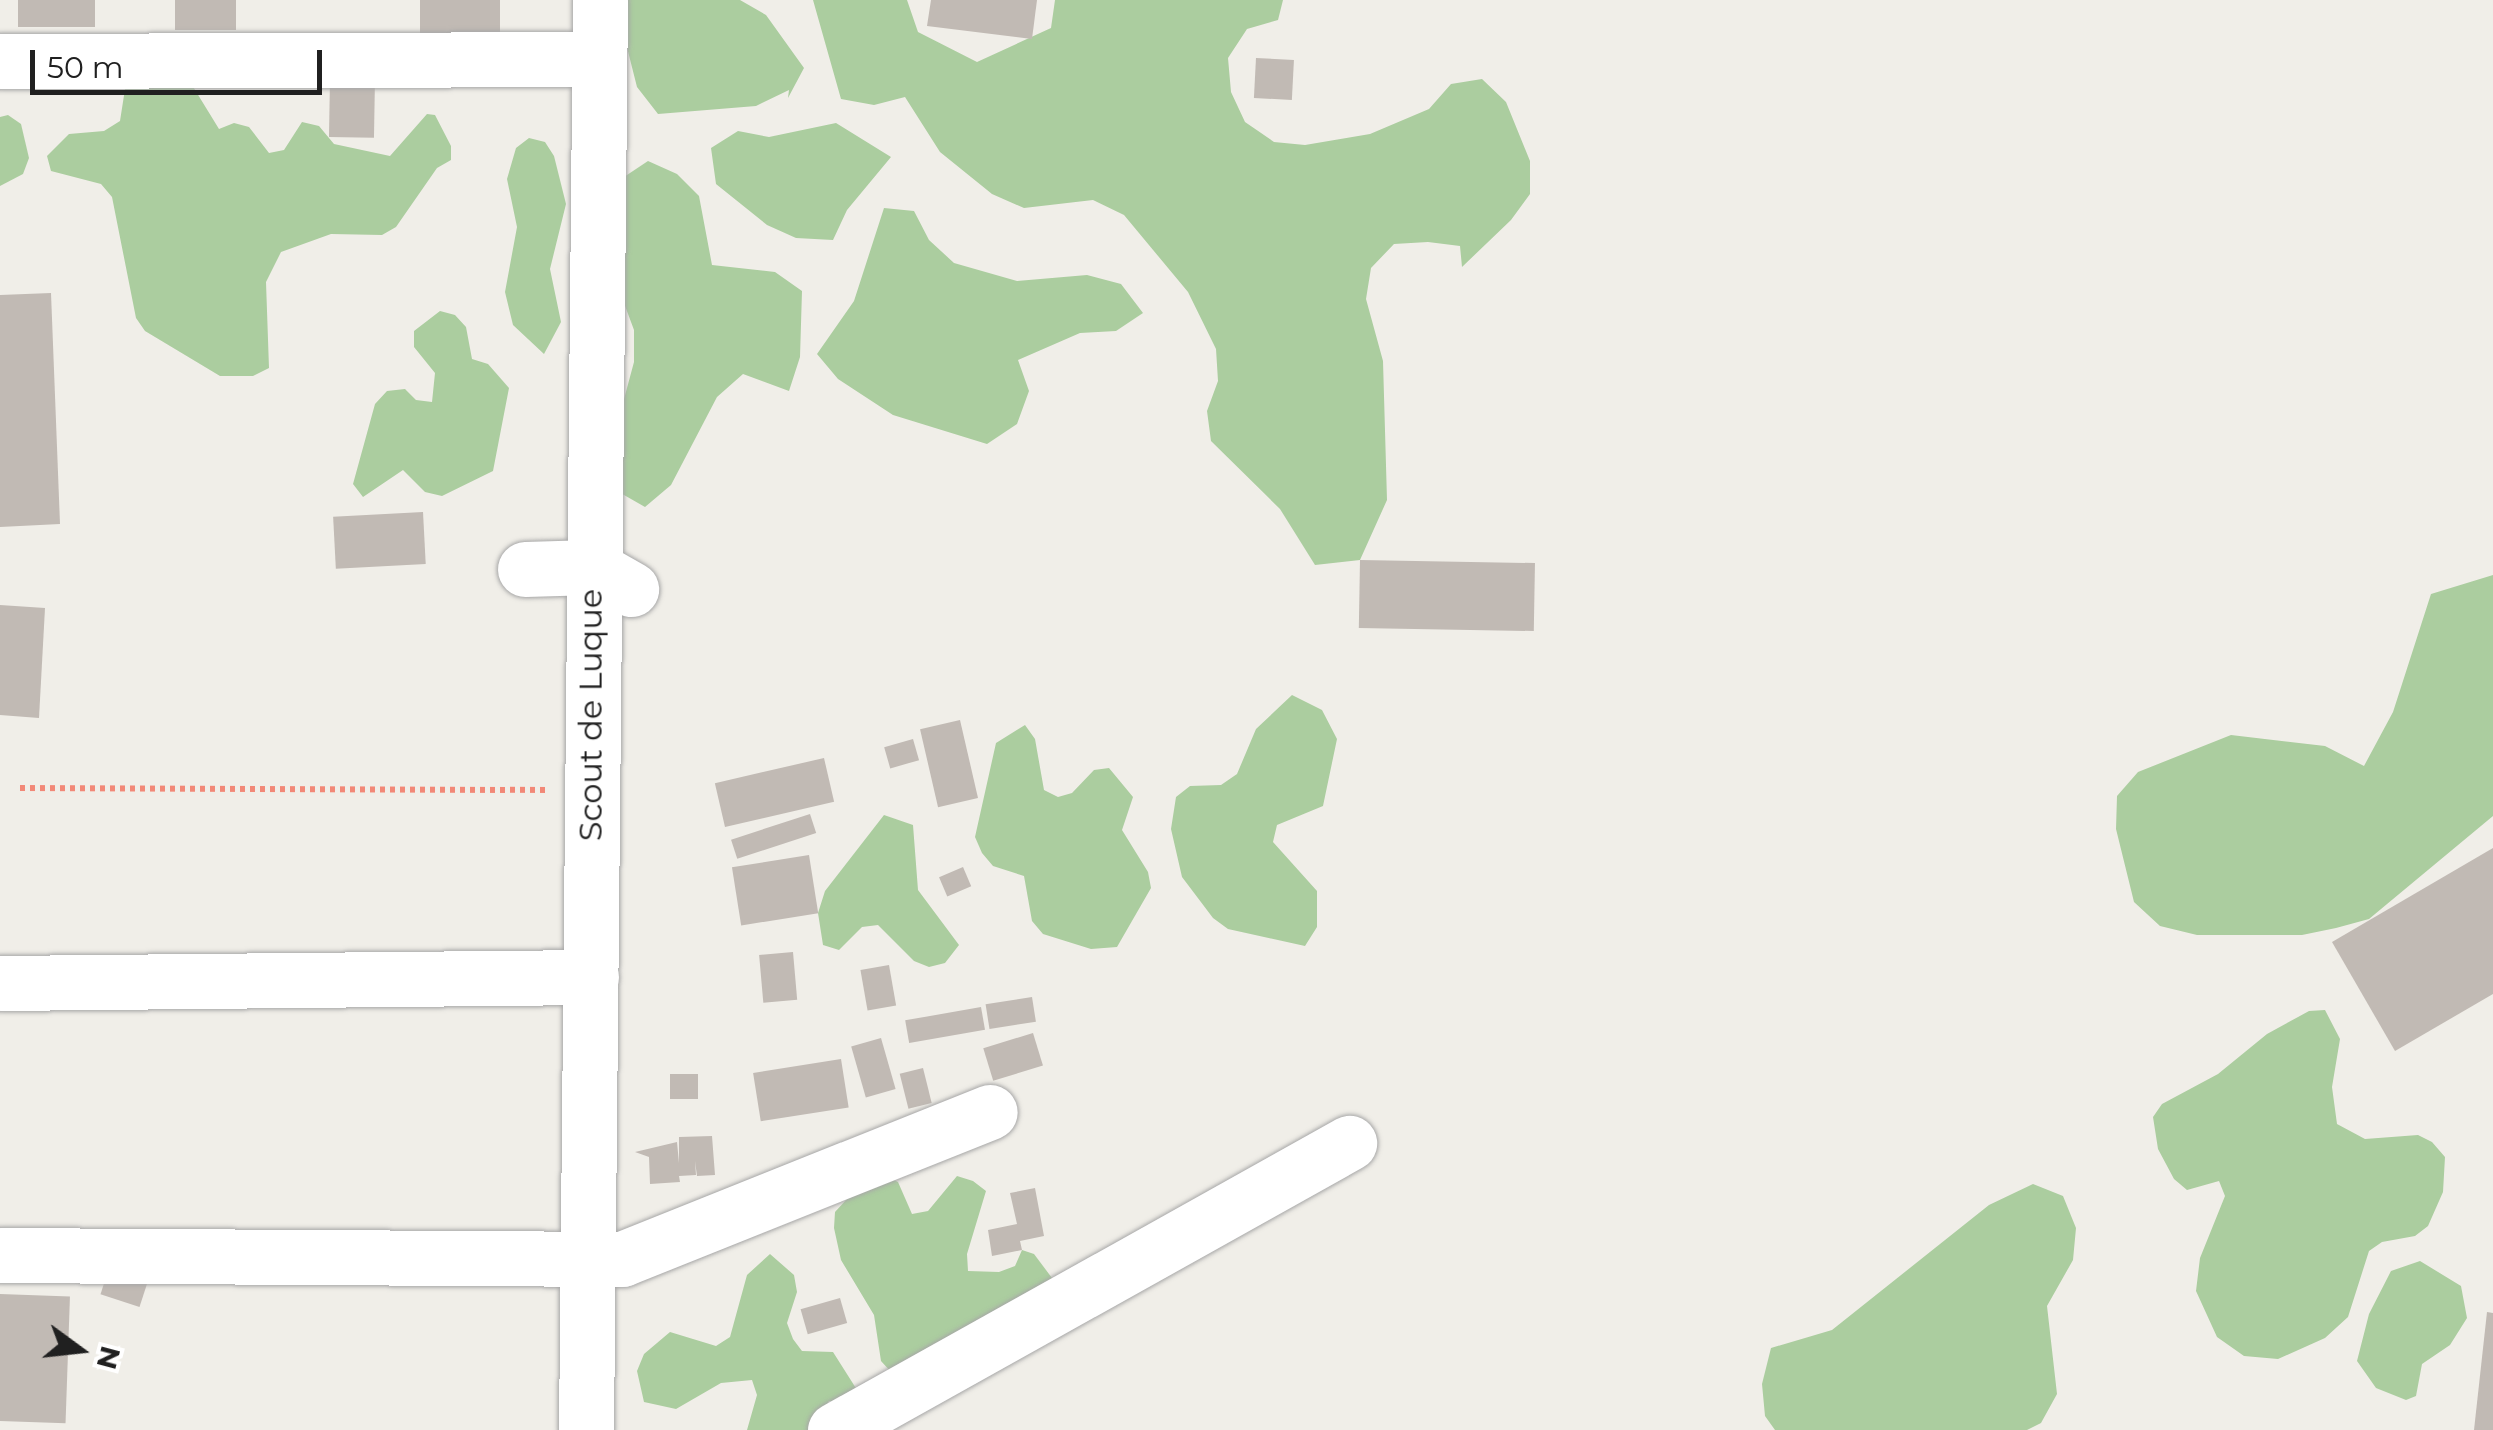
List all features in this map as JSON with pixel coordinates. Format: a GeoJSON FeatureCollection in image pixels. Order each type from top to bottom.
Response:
{"type":"FeatureCollection","features":[{"type":"Feature","properties":{"kind":"street","name":"Scout de Luque"},"geometry":{"type":"LineString","coordinates":[[586,1430],[591,977],[611,578],[600,0]]}},
{"type":"Feature","properties":{"kind":"street"},"geometry":{"type":"LineString","coordinates":[[0,61],[599,59]]}},
{"type":"Feature","properties":{"kind":"street"},"geometry":{"type":"LineString","coordinates":[[525,570],[611,578]]}},
{"type":"Feature","properties":{"kind":"street"},"geometry":{"type":"LineString","coordinates":[[0,983],[591,977]]}},
{"type":"Feature","properties":{"kind":"street"},"geometry":{"type":"LineString","coordinates":[[0,1255],[622,1260],[990,1112]]}},
{"type":"Feature","properties":{"kind":"street"},"geometry":{"type":"LineString","coordinates":[[835,1430],[1349,1143]]}},
{"type":"Feature","properties":{"kind":"path"},"geometry":{"type":"LineString","coordinates":[[20,788],[543,790]]}},
{"type":"Feature","properties":{"kind":"green space"},"geometry":{"type":"Polygon","coordinates":[[[615,0],[740,0],[766,15],[804,68],[788,98],[789,90],[756,106],[658,114],[637,87],[615,0]]]}},
{"type":"Feature","properties":{"kind":"green space"},"geometry":{"type":"Polygon","coordinates":[[[813,0],[907,0],[918,32],[977,62],[1051,28],[1055,0],[1283,0],[1278,20],[1247,29],[1228,58],[1231,92],[1245,122],[1274,142],[1305,145],[1370,134],[1429,109],[1451,84],[1482,79],[1506,102],[1530,161],[1530,194],[1511,220],[1462,267],[1460,246],[1428,242],[1394,244],[1371,268],[1366,299],[1383,361],[1387,500],[1360,560],[1315,565],[1280,509],[1211,441],[1207,411],[1218,381],[1216,349],[1188,292],[1124,215],[1093,200],[1024,208],[992,194],[940,152],[905,97],[874,105],[841,99],[813,0]]]}},
{"type":"Feature","properties":{"kind":"green space"},"geometry":{"type":"Polygon","coordinates":[[[192,85],[219,129],[234,123],[249,127],[269,153],[284,150],[302,122],[319,126],[334,144],[390,156],[427,114],[435,115],[451,146],[451,160],[437,168],[396,227],[382,235],[331,234],[281,252],[266,282],[269,368],[253,376],[220,376],[145,331],[136,318],[112,197],[101,184],[51,171],[47,156],[69,134],[104,131],[120,121],[125,89],[192,85]]]}},
{"type":"Feature","properties":{"kind":"green space"},"geometry":{"type":"Polygon","coordinates":[[[8,115],[21,124],[29,158],[23,174],[0,186],[0,117],[8,115]]]}},
{"type":"Feature","properties":{"kind":"green space"},"geometry":{"type":"Polygon","coordinates":[[[836,123],[891,157],[847,210],[833,240],[796,238],[767,225],[716,184],[711,148],[738,131],[769,137],[836,123]]]}},
{"type":"Feature","properties":{"kind":"green space"},"geometry":{"type":"Polygon","coordinates":[[[529,138],[545,142],[554,156],[566,204],[550,269],[561,322],[544,354],[513,325],[505,292],[517,227],[507,179],[516,148],[529,138]]]}},
{"type":"Feature","properties":{"kind":"green space"},"geometry":{"type":"Polygon","coordinates":[[[648,161],[677,174],[699,196],[712,265],[775,272],[802,291],[800,357],[789,391],[743,374],[717,397],[671,485],[645,507],[617,491],[617,425],[634,362],[634,330],[599,236],[621,179],[648,161]]]}},
{"type":"Feature","properties":{"kind":"green space"},"geometry":{"type":"Polygon","coordinates":[[[884,208],[914,211],[929,240],[954,263],[1017,281],[1087,275],[1121,284],[1143,313],[1116,331],[1080,333],[1018,360],[1029,391],[1017,424],[987,444],[893,415],[838,379],[817,354],[854,301],[884,208]]]}},
{"type":"Feature","properties":{"kind":"green space"},"geometry":{"type":"Polygon","coordinates":[[[440,311],[455,315],[466,327],[472,359],[488,364],[509,388],[493,471],[442,496],[425,492],[403,470],[363,497],[353,484],[375,404],[387,391],[405,389],[416,400],[432,402],[435,373],[414,347],[414,331],[440,311]]]}},
{"type":"Feature","properties":{"kind":"green space"},"geometry":{"type":"Polygon","coordinates":[[[2493,575],[2493,816],[2369,919],[2336,928],[2302,935],[2197,935],[2160,926],[2134,902],[2116,829],[2117,796],[2138,772],[2231,735],[2325,746],[2364,766],[2393,712],[2431,594],[2493,575]]]}},
{"type":"Feature","properties":{"kind":"green space"},"geometry":{"type":"Polygon","coordinates":[[[1292,695],[1322,710],[1337,739],[1323,806],[1277,825],[1273,842],[1317,891],[1317,927],[1305,946],[1228,929],[1213,918],[1182,877],[1171,829],[1176,797],[1190,786],[1221,785],[1237,774],[1256,729],[1292,695]]]}},
{"type":"Feature","properties":{"kind":"green space"},"geometry":{"type":"Polygon","coordinates":[[[1025,725],[1035,739],[1044,790],[1058,797],[1072,793],[1094,770],[1109,768],[1133,797],[1122,830],[1148,872],[1151,888],[1117,947],[1091,949],[1043,934],[1032,921],[1024,876],[993,866],[975,837],[996,743],[1025,725]]]}},
{"type":"Feature","properties":{"kind":"green space"},"geometry":{"type":"Polygon","coordinates":[[[884,815],[913,825],[918,890],[959,945],[945,963],[929,967],[914,961],[878,925],[862,927],[839,950],[823,945],[818,913],[825,891],[884,815]]]}},
{"type":"Feature","properties":{"kind":"green space"},"geometry":{"type":"Polygon","coordinates":[[[2325,1010],[2340,1039],[2332,1087],[2337,1124],[2365,1139],[2418,1135],[2432,1142],[2445,1157],[2443,1192],[2428,1226],[2415,1236],[2382,1242],[2369,1251],[2348,1317],[2325,1338],[2278,1359],[2244,1356],[2217,1337],[2196,1291],[2200,1258],[2225,1196],[2219,1181],[2187,1190],[2174,1179],[2158,1149],[2153,1117],[2162,1104],[2218,1074],[2267,1034],[2309,1011],[2325,1010]]]}},
{"type":"Feature","properties":{"kind":"green space"},"geometry":{"type":"Polygon","coordinates":[[[884,1175],[898,1182],[912,1214],[928,1211],[957,1176],[973,1181],[986,1191],[967,1254],[968,1271],[999,1272],[1015,1266],[1022,1250],[1034,1254],[1055,1282],[892,1373],[881,1361],[874,1315],[841,1260],[834,1228],[835,1212],[857,1188],[884,1175]]]}},
{"type":"Feature","properties":{"kind":"green space"},"geometry":{"type":"Polygon","coordinates":[[[2033,1184],[2063,1196],[2076,1228],[2073,1260],[2047,1306],[2057,1394],[2041,1423],[2027,1430],[1775,1430],[1765,1416],[1762,1384],[1771,1348],[1832,1330],[1989,1205],[2033,1184]]]}},
{"type":"Feature","properties":{"kind":"green space"},"geometry":{"type":"Polygon","coordinates":[[[770,1254],[794,1275],[797,1292],[787,1323],[793,1339],[802,1351],[833,1352],[859,1393],[845,1403],[829,1401],[812,1430],[747,1430],[757,1395],[752,1380],[721,1383],[676,1409],[644,1402],[637,1371],[644,1354],[670,1332],[716,1346],[730,1337],[747,1275],[770,1254]]]}},
{"type":"Feature","properties":{"kind":"green space"},"geometry":{"type":"Polygon","coordinates":[[[2420,1261],[2461,1286],[2467,1318],[2450,1345],[2422,1364],[2416,1396],[2406,1400],[2376,1388],[2357,1361],[2369,1314],[2391,1271],[2420,1261]]]}},
{"type":"Feature","properties":{"kind":"building"},"geometry":{"type":"Polygon","coordinates":[[[18,0],[95,0],[95,27],[18,27],[18,0]]]}},
{"type":"Feature","properties":{"kind":"building"},"geometry":{"type":"Polygon","coordinates":[[[175,0],[236,0],[236,30],[175,30],[175,0]]]}},
{"type":"Feature","properties":{"kind":"building"},"geometry":{"type":"Polygon","coordinates":[[[420,0],[500,0],[500,45],[420,45],[420,0]]]}},
{"type":"Feature","properties":{"kind":"building"},"geometry":{"type":"Polygon","coordinates":[[[931,0],[1037,0],[1032,39],[927,26],[931,0]]]}},
{"type":"Feature","properties":{"kind":"building"},"geometry":{"type":"Polygon","coordinates":[[[1256,58],[1294,60],[1292,100],[1254,98],[1256,58]]]}},
{"type":"Feature","properties":{"kind":"building"},"geometry":{"type":"Polygon","coordinates":[[[330,78],[375,79],[374,138],[329,137],[330,78]]]}},
{"type":"Feature","properties":{"kind":"building"},"geometry":{"type":"Polygon","coordinates":[[[51,293],[60,524],[0,527],[0,295],[51,293]]]}},
{"type":"Feature","properties":{"kind":"building"},"geometry":{"type":"Polygon","coordinates":[[[423,512],[426,564],[336,569],[333,517],[423,512]]]}},
{"type":"Feature","properties":{"kind":"building"},"geometry":{"type":"Polygon","coordinates":[[[1360,560],[1535,563],[1534,631],[1359,628],[1360,560]]]}},
{"type":"Feature","properties":{"kind":"building"},"geometry":{"type":"Polygon","coordinates":[[[0,605],[45,608],[39,718],[0,715],[0,605]]]}},
{"type":"Feature","properties":{"kind":"building"},"geometry":{"type":"Polygon","coordinates":[[[960,720],[978,798],[938,807],[920,729],[960,720]]]}},
{"type":"Feature","properties":{"kind":"building"},"geometry":{"type":"Polygon","coordinates":[[[913,739],[919,760],[890,768],[884,747],[913,739]]]}},
{"type":"Feature","properties":{"kind":"building"},"geometry":{"type":"Polygon","coordinates":[[[824,758],[834,802],[725,827],[715,783],[824,758]]]}},
{"type":"Feature","properties":{"kind":"building"},"geometry":{"type":"Polygon","coordinates":[[[810,814],[816,833],[737,859],[731,840],[810,814]]]}},
{"type":"Feature","properties":{"kind":"building"},"geometry":{"type":"Polygon","coordinates":[[[2493,848],[2493,994],[2395,1051],[2332,942],[2493,848]]]}},
{"type":"Feature","properties":{"kind":"building"},"geometry":{"type":"Polygon","coordinates":[[[809,855],[818,913],[741,925],[732,867],[809,855]]]}},
{"type":"Feature","properties":{"kind":"building"},"geometry":{"type":"Polygon","coordinates":[[[963,867],[971,886],[947,896],[939,877],[963,867]]]}},
{"type":"Feature","properties":{"kind":"building"},"geometry":{"type":"Polygon","coordinates":[[[793,952],[797,1000],[763,1003],[759,955],[793,952]]]}},
{"type":"Feature","properties":{"kind":"building"},"geometry":{"type":"Polygon","coordinates":[[[889,965],[896,1005],[868,1010],[860,970],[889,965]]]}},
{"type":"Feature","properties":{"kind":"building"},"geometry":{"type":"Polygon","coordinates":[[[1032,997],[1036,1022],[989,1029],[986,1004],[1032,997]]]}},
{"type":"Feature","properties":{"kind":"building"},"geometry":{"type":"Polygon","coordinates":[[[981,1007],[985,1030],[909,1043],[905,1020],[981,1007]]]}},
{"type":"Feature","properties":{"kind":"building"},"geometry":{"type":"Polygon","coordinates":[[[1033,1033],[1043,1066],[993,1081],[983,1048],[1033,1033]]]}},
{"type":"Feature","properties":{"kind":"building"},"geometry":{"type":"Polygon","coordinates":[[[881,1038],[896,1089],[866,1097],[851,1047],[881,1038]]]}},
{"type":"Feature","properties":{"kind":"building"},"geometry":{"type":"Polygon","coordinates":[[[841,1059],[849,1107],[761,1121],[753,1073],[841,1059]]]}},
{"type":"Feature","properties":{"kind":"building"},"geometry":{"type":"Polygon","coordinates":[[[923,1068],[932,1103],[908,1109],[900,1074],[923,1068]]]}},
{"type":"Feature","properties":{"kind":"building"},"geometry":{"type":"Polygon","coordinates":[[[670,1074],[698,1074],[698,1099],[670,1099],[670,1074]]]}},
{"type":"Feature","properties":{"kind":"building"},"geometry":{"type":"Polygon","coordinates":[[[712,1136],[715,1175],[697,1176],[695,1161],[696,1175],[679,1176],[680,1182],[650,1184],[649,1157],[635,1152],[677,1142],[679,1163],[679,1137],[712,1136]]]}},
{"type":"Feature","properties":{"kind":"building"},"geometry":{"type":"Polygon","coordinates":[[[1035,1188],[1044,1236],[1020,1241],[1022,1250],[992,1256],[988,1230],[1017,1224],[1010,1193],[1035,1188]]]}},
{"type":"Feature","properties":{"kind":"building"},"geometry":{"type":"Polygon","coordinates":[[[111,1262],[150,1275],[139,1307],[100,1294],[111,1262]]]}},
{"type":"Feature","properties":{"kind":"building"},"geometry":{"type":"Polygon","coordinates":[[[0,1294],[70,1296],[66,1423],[0,1421],[0,1294]]]}},
{"type":"Feature","properties":{"kind":"building"},"geometry":{"type":"Polygon","coordinates":[[[840,1298],[847,1323],[808,1334],[801,1309],[840,1298]]]}},
{"type":"Feature","properties":{"kind":"building"},"geometry":{"type":"Polygon","coordinates":[[[2487,1312],[2493,1313],[2493,1430],[2474,1430],[2487,1312]]]}}]}
